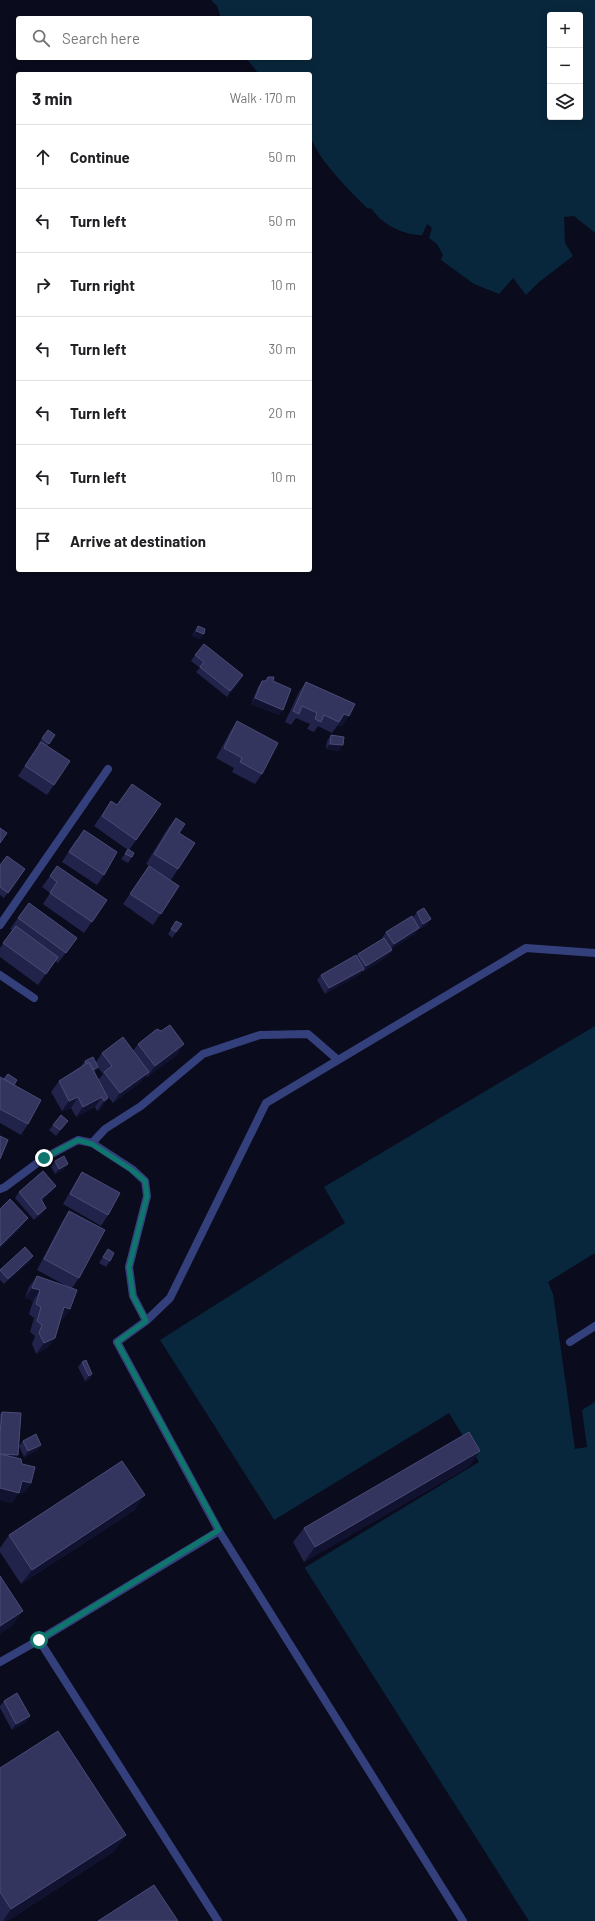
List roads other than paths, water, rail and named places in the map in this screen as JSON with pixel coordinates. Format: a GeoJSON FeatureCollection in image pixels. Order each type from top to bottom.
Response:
{"type":"FeatureCollection","features":[{"type":"Feature","properties":{"kind":"street"},"geometry":{"type":"LineString","coordinates":[[0,925],[108,769]]}},
{"type":"Feature","properties":{"kind":"street"},"geometry":{"type":"LineString","coordinates":[[463,1921],[219,1530],[117,1342],[146,1321],[170,1298],[266,1103],[526,948],[595,953]]}},
{"type":"Feature","properties":{"kind":"street"},"geometry":{"type":"LineString","coordinates":[[0,975],[34,998]]}},
{"type":"Feature","properties":{"kind":"street"},"geometry":{"type":"LineString","coordinates":[[92,1144],[105,1129],[142,1106],[204,1054],[260,1035],[308,1034],[338,1060]]}},
{"type":"Feature","properties":{"kind":"street"},"geometry":{"type":"LineString","coordinates":[[0,1189],[5,1187],[44,1158],[78,1140],[92,1144],[132,1170],[145,1181],[147,1196],[129,1267],[133,1296],[146,1321]]}},
{"type":"Feature","properties":{"kind":"street"},"geometry":{"type":"LineString","coordinates":[[570,1342],[595,1326]]}},
{"type":"Feature","properties":{"kind":"street"},"geometry":{"type":"LineString","coordinates":[[0,1662],[39,1640],[219,1530]]}},
{"type":"Feature","properties":{"kind":"street"},"geometry":{"type":"LineString","coordinates":[[39,1640],[218,1921]]}},
{"type":"Feature","properties":{"kind":"water"},"geometry":{"type":"Polygon","coordinates":[[[211,0],[595,0],[595,233],[574,216],[564,217],[565,243],[573,256],[539,282],[526,295],[513,278],[499,294],[474,284],[441,260],[443,255],[437,244],[429,238],[432,228],[427,224],[422,235],[415,235],[401,231],[387,224],[376,215],[372,209],[367,208],[343,183],[325,162],[313,142],[312,72],[257,72],[248,60],[312,60],[312,16],[220,16],[217,6],[211,0]]]}},
{"type":"Feature","properties":{"kind":"water"},"geometry":{"type":"Polygon","coordinates":[[[595,1026],[595,1253],[548,1282],[553,1294],[575,1449],[587,1447],[582,1410],[595,1402],[595,1921],[529,1921],[160,1340],[345,1223],[324,1187],[595,1026]]]}}]}
